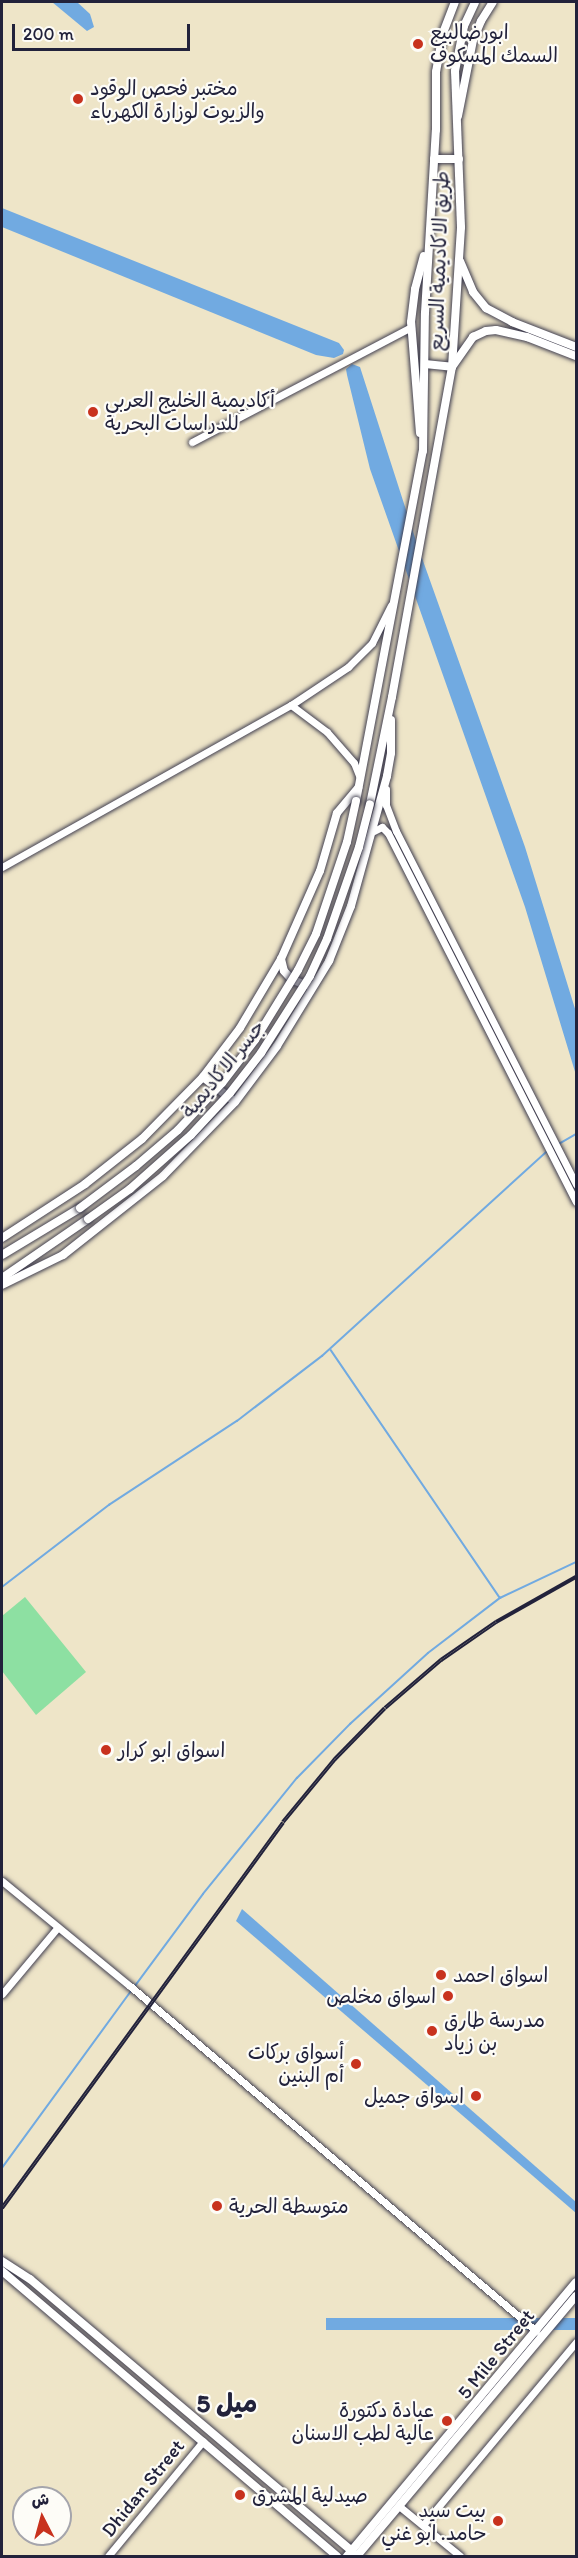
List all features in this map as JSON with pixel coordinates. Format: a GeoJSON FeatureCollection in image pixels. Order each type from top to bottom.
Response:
{"type":"FeatureCollection","features":[{"type":"Feature","properties":{"kind":"highway","name":"طريق الاكاديمية السريع"},"geometry":{"type":"LineString","coordinates":[[398,581],[421,466],[424,437],[428,241],[438,57],[443,33],[455,2]]}},
{"type":"Feature","properties":{"kind":"highway","name":"طريق الاكاديمية السريع"},"geometry":{"type":"LineString","coordinates":[[392,697],[452,367],[460,261],[456,62],[464,26],[475,2]]}},
{"type":"Feature","properties":{"kind":"highway"},"geometry":{"type":"LineString","coordinates":[[457,119],[476,30],[493,2]]}},
{"type":"Feature","properties":{"kind":"highway"},"geometry":{"type":"LineString","coordinates":[[434,159],[459,159]]}},
{"type":"Feature","properties":{"kind":"highway"},"geometry":{"type":"LineString","coordinates":[[421,466],[411,327],[415,289],[428,241]]}},
{"type":"Feature","properties":{"kind":"highway"},"geometry":{"type":"LineString","coordinates":[[425,364],[452,367]]}},
{"type":"Feature","properties":{"kind":"highway"},"geometry":{"type":"LineString","coordinates":[[2,1238],[85,1184],[142,1139],[203,1077],[240,1028],[281,959],[320,871],[337,813],[360,784],[398,581]]}},
{"type":"Feature","properties":{"kind":"highway"},"geometry":{"type":"LineString","coordinates":[[2,1285],[63,1255],[113,1218],[163,1176],[235,1102],[277,1046],[315,985],[339,939],[374,831],[387,776],[391,753],[392,697]]}},
{"type":"Feature","properties":{"kind":"highway","name":"جسر الاكاديمية"},"geometry":{"type":"LineString","coordinates":[[2,1278],[130,1189],[183,1142],[230,1093],[261,1053],[310,976],[327,939],[356,858],[370,804],[392,697]]}},
{"type":"Feature","properties":{"kind":"highway","name":"جسر الاكاديمية"},"geometry":{"type":"LineString","coordinates":[[2,1255],[80,1208],[136,1166],[178,1130],[222,1083],[255,1040],[298,970],[316,933],[346,842],[360,784]]}},
{"type":"Feature","properties":{"kind":"highway"},"geometry":{"type":"LineString","coordinates":[[281,959],[284,971],[292,980],[303,985],[315,985]]}},
{"type":"Feature","properties":{"kind":"highway"},"geometry":{"type":"LineString","coordinates":[[203,1077],[235,1102]]}},
{"type":"Feature","properties":{"kind":"main road"},"geometry":{"type":"LineString","coordinates":[[460,261],[473,292],[486,308],[503,318],[576,347]]}},
{"type":"Feature","properties":{"kind":"main road"},"geometry":{"type":"LineString","coordinates":[[452,367],[473,337],[496,330],[527,337],[576,356]]}},
{"type":"Feature","properties":{"kind":"main road"},"geometry":{"type":"LineString","coordinates":[[2,2261],[30,2279],[354,2555]]}},
{"type":"Feature","properties":{"kind":"main road"},"geometry":{"type":"LineString","coordinates":[[2,2271],[332,2555]]}},
{"type":"Feature","properties":{"kind":"main road","name":"5 Mile Street"},"geometry":{"type":"LineString","coordinates":[[354,2555],[576,2282]]}},
{"type":"Feature","properties":{"kind":"main road","name":"5 Mile Street"},"geometry":{"type":"LineString","coordinates":[[366,2540],[399,2506],[576,2296]]}},
{"type":"Feature","properties":{"kind":"main road"},"geometry":{"type":"LineString","coordinates":[[341,2542],[350,2544],[366,2540],[366,2556]]}},
{"type":"Feature","properties":{"kind":"street"},"geometry":{"type":"LineString","coordinates":[[192,442],[411,327]]}},
{"type":"Feature","properties":{"kind":"street"},"geometry":{"type":"LineString","coordinates":[[2,867],[291,705],[360,658],[384,621],[398,581]]}},
{"type":"Feature","properties":{"kind":"street"},"geometry":{"type":"LineString","coordinates":[[291,705],[337,742],[354,763],[360,784]]}},
{"type":"Feature","properties":{"kind":"street"},"geometry":{"type":"LineString","coordinates":[[387,776],[386,804],[396,831],[576,1185]]}},
{"type":"Feature","properties":{"kind":"street"},"geometry":{"type":"LineString","coordinates":[[374,831],[382,827],[388,833],[576,1202]]}},
{"type":"Feature","properties":{"kind":"street"},"geometry":{"type":"LineString","coordinates":[[2,1881],[130,1986],[536,2331]]}},
{"type":"Feature","properties":{"kind":"street"},"geometry":{"type":"LineString","coordinates":[[2,1994],[58,1927]]}},
{"type":"Feature","properties":{"kind":"street"},"geometry":{"type":"LineString","coordinates":[[423,2525],[576,2342]]}},
{"type":"Feature","properties":{"kind":"street","name":"Dhidan Street"},"geometry":{"type":"LineString","coordinates":[[108,2556],[202,2441]]}},
{"type":"Feature","properties":{"kind":"street"},"geometry":{"type":"LineString","coordinates":[[399,2506],[459,2556]]}},
{"type":"Feature","properties":{"kind":"green space"},"geometry":{"type":"Polygon","coordinates":[[[25,1597],[86,1672],[36,1715],[2,1671],[2,1616],[25,1597]]]}},
{"type":"Feature","properties":{"kind":"water"},"geometry":{"type":"Polygon","coordinates":[[[52,2],[77,2],[90,14],[94,27],[87,31],[52,2]]]}},
{"type":"Feature","properties":{"kind":"water"},"geometry":{"type":"Polygon","coordinates":[[[2,208],[339,343],[344,350],[343,354],[334,358],[316,355],[2,227],[2,208]]]}},
{"type":"Feature","properties":{"kind":"water"},"geometry":{"type":"Polygon","coordinates":[[[352,364],[360,367],[417,544],[525,847],[576,1012],[576,1075],[525,907],[370,469],[347,375],[346,369],[352,364]]]}},
{"type":"Feature","properties":{"kind":"water"},"geometry":{"type":"Polygon","coordinates":[[[242,1909],[576,2202],[576,2213],[236,1921],[242,1909]]]}},
{"type":"Feature","properties":{"kind":"water"},"geometry":{"type":"Polygon","coordinates":[[[326,2318],[576,2318],[576,2330],[326,2330],[326,2318]]]}},
{"type":"Feature","properties":{"kind":"waterway"},"geometry":{"type":"LineString","coordinates":[[559,1144],[576,1134]]}},
{"type":"Feature","properties":{"kind":"waterway"},"geometry":{"type":"LineString","coordinates":[[2,1587],[109,1505],[237,1421],[322,1356],[546,1152]]}},
{"type":"Feature","properties":{"kind":"waterway"},"geometry":{"type":"LineString","coordinates":[[331,1350],[500,1598]]}},
{"type":"Feature","properties":{"kind":"waterway"},"geometry":{"type":"LineString","coordinates":[[135,1986],[203,1894],[297,1778],[350,1724],[428,1653],[500,1598],[576,1562]]}},
{"type":"Feature","properties":{"kind":"waterway"},"geometry":{"type":"LineString","coordinates":[[2,2168],[132,1990]]}},
{"type":"Feature","properties":{"kind":"railway"},"geometry":{"type":"LineString","coordinates":[[2,2208],[283,1822],[335,1759],[385,1708],[441,1660],[496,1622],[576,1577]]}},
{"type":"Feature","properties":{"kind":"place","name":"ابورضالبيع السمك المسكوف"},"geometry":{"type":"Point","coordinates":[418,44]}},
{"type":"Feature","properties":{"kind":"place","name":"مختبر فحص الوقود والزيوت لوزارة الكهرباء"},"geometry":{"type":"Point","coordinates":[78,99]}},
{"type":"Feature","properties":{"kind":"place","name":"أكاديمية الخليج العربي للدراسات البحرية"},"geometry":{"type":"Point","coordinates":[93,412]}},
{"type":"Feature","properties":{"kind":"place","name":"اسواق ابو كرار"},"geometry":{"type":"Point","coordinates":[106,1750]}},
{"type":"Feature","properties":{"kind":"place","name":"اسواق احمد"},"geometry":{"type":"Point","coordinates":[441,1975]}},
{"type":"Feature","properties":{"kind":"place","name":"اسواق مخلص"},"geometry":{"type":"Point","coordinates":[448,1996]}},
{"type":"Feature","properties":{"kind":"place","name":"مدرسة طارق بن زياد"},"geometry":{"type":"Point","coordinates":[432,2031]}},
{"type":"Feature","properties":{"kind":"place","name":"أسواق بركات أم البنين"},"geometry":{"type":"Point","coordinates":[356,2064]}},
{"type":"Feature","properties":{"kind":"place","name":"اسواق جميل"},"geometry":{"type":"Point","coordinates":[476,2096]}},
{"type":"Feature","properties":{"kind":"place","name":"متوسطة الحرية"},"geometry":{"type":"Point","coordinates":[217,2206]}},
{"type":"Feature","properties":{"kind":"place","name":"عيادة دكتورة عالية لطب الاسنان"},"geometry":{"type":"Point","coordinates":[447,2421]}},
{"type":"Feature","properties":{"kind":"place","name":"صيدلية المشرق"},"geometry":{"type":"Point","coordinates":[240,2495]}},
{"type":"Feature","properties":{"kind":"place","name":"بيت سيد حامد. ابو غني"},"geometry":{"type":"Point","coordinates":[498,2521]}},
{"type":"Feature","properties":{"kind":"district","name":"5 ميل"},"geometry":{"type":"Point","coordinates":[227,2404]}}]}
